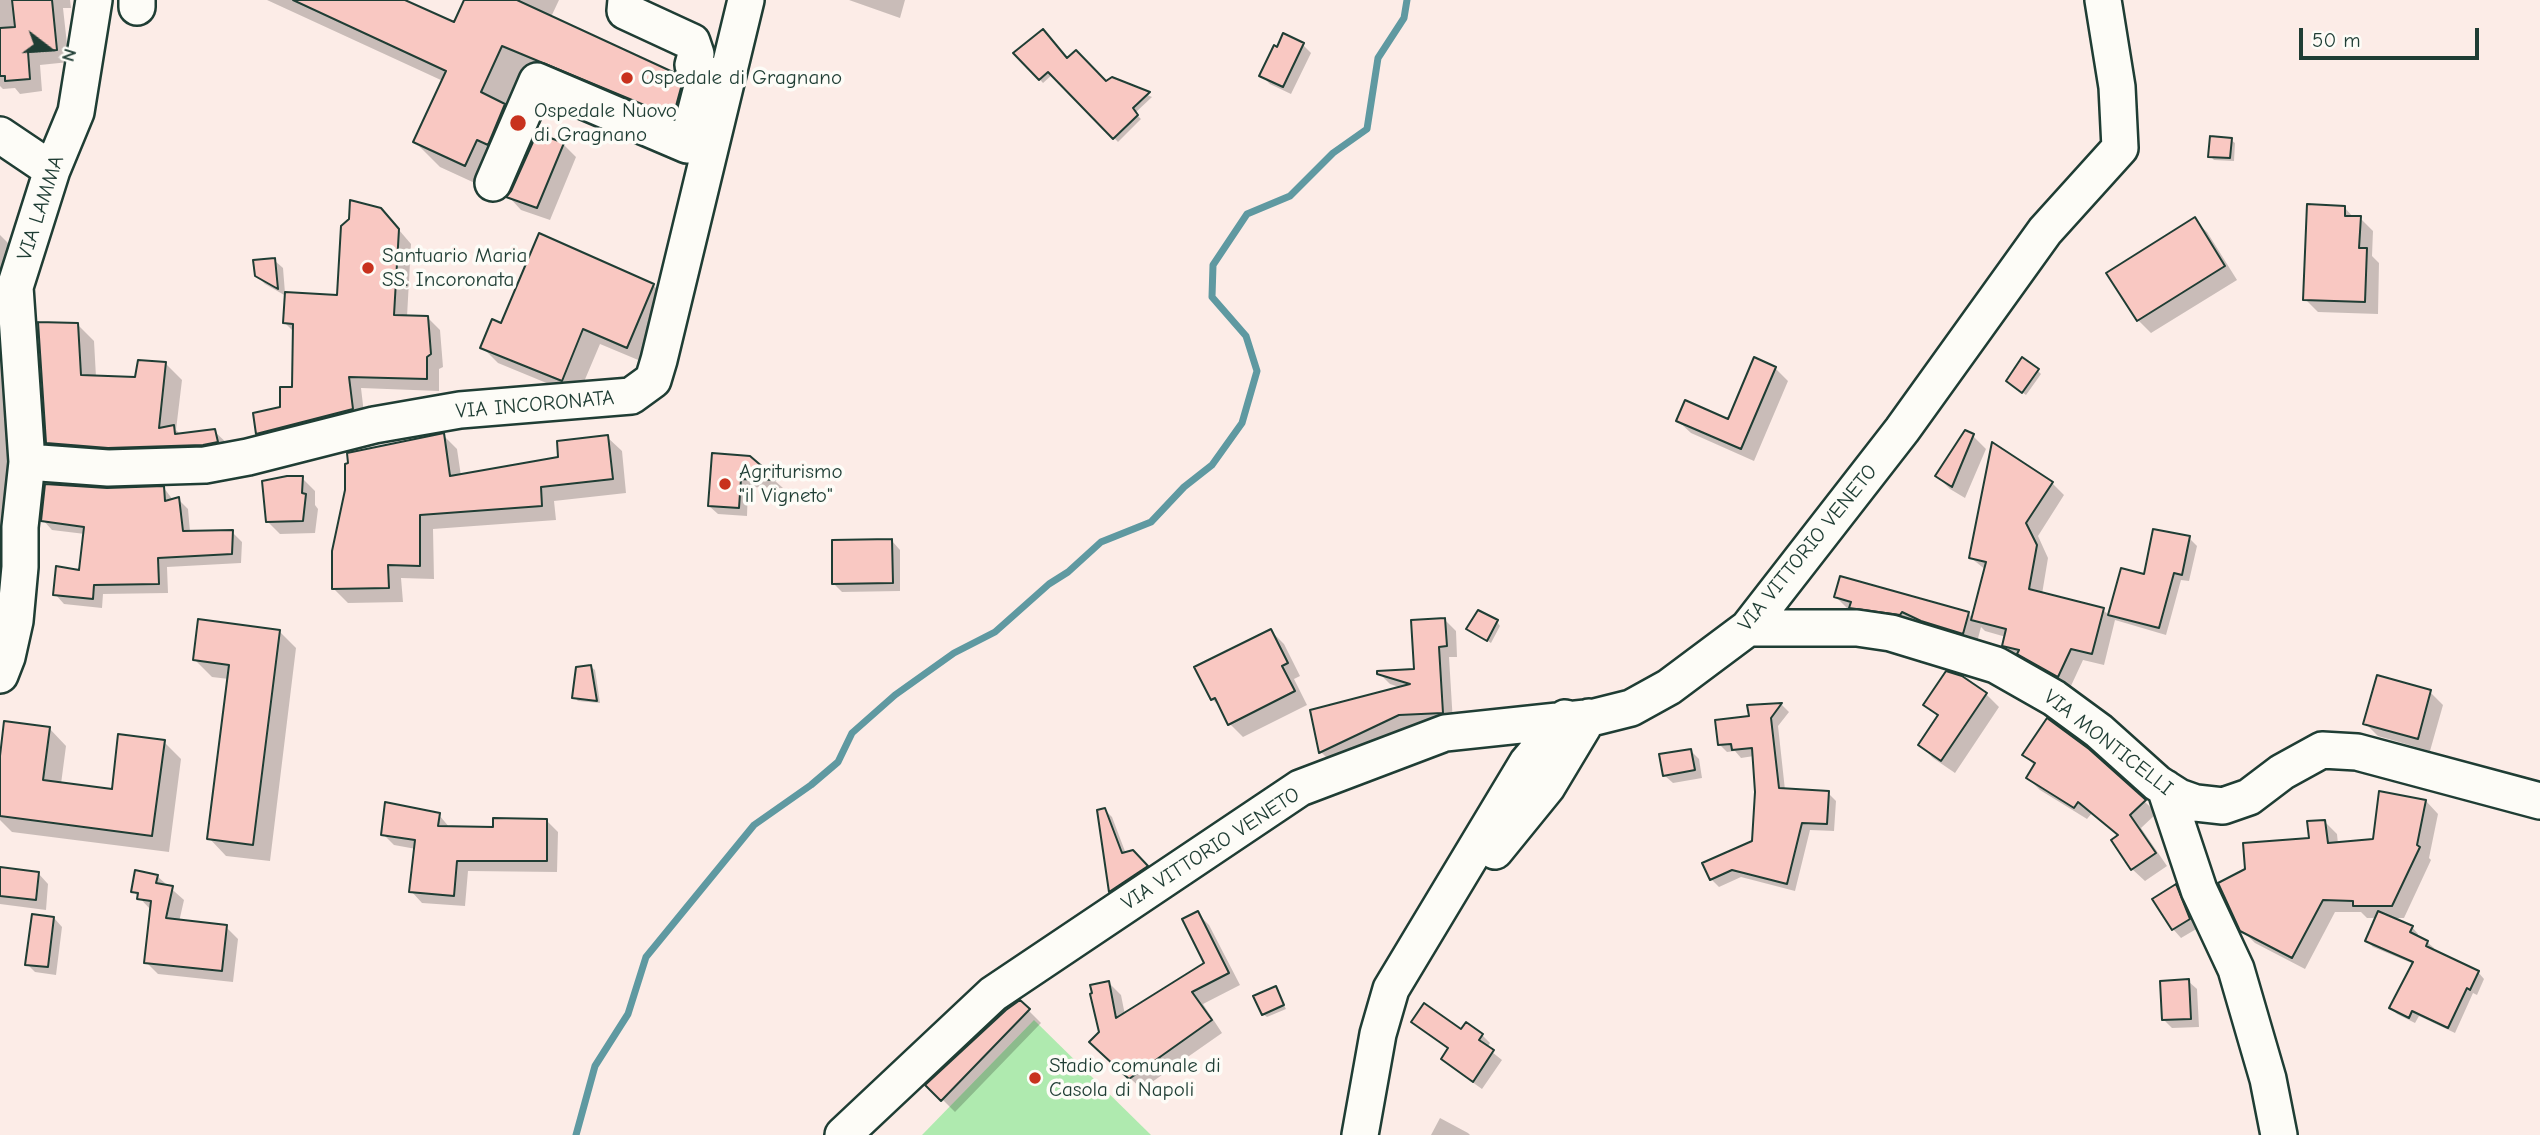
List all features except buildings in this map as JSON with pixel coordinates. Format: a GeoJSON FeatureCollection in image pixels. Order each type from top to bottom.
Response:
{"type":"FeatureCollection","features":[{"type":"Feature","properties":{"kind":"street","name":"VIA LAMMA"},"geometry":{"type":"LineString","coordinates":[[0,675],[8,657],[15,621],[10,553],[20,527],[27,462],[15,287],[52,170],[76,112],[94,0]]}},
{"type":"Feature","properties":{"kind":"street"},"geometry":{"type":"LineString","coordinates":[[493,183],[537,81],[687,145],[704,79],[702,71],[695,69],[693,65],[696,54],[692,41],[625,11],[626,0]]}},
{"type":"Feature","properties":{"kind":"street","name":"VIA INCORONATA"},"geometry":{"type":"LineString","coordinates":[[27,462],[108,468],[205,465],[248,457],[374,425],[460,410],[631,396],[653,380],[659,360],[746,0]]}},
{"type":"Feature","properties":{"kind":"street","name":"VIA VITTORIO VENETO"},"geometry":{"type":"LineString","coordinates":[[843,1135],[993,993],[1300,788],[1445,733],[1577,718],[1632,708],[1669,687],[1748,628],[1902,430],[2045,231],[2120,148],[2117,87],[2103,0]]}},
{"type":"Feature","properties":{"kind":"street"},"geometry":{"type":"LineString","coordinates":[[0,135],[52,170]]}},
{"type":"Feature","properties":{"kind":"street","name":"VIA MONTICELLI"},"geometry":{"type":"LineString","coordinates":[[1748,628],[1857,628],[1891,634],[1996,665],[2054,698],[2099,731],[2165,788],[2187,800],[2223,806],[2249,797],[2283,772],[2322,750],[2357,752],[2540,801]]}},
{"type":"Feature","properties":{"kind":"street"},"geometry":{"type":"LineString","coordinates":[[1378,1034],[1502,842],[1548,788],[1632,708]]}},
{"type":"Feature","properties":{"kind":"street"},"geometry":{"type":"LineString","coordinates":[[1548,788],[1577,718]]}},
{"type":"Feature","properties":{"kind":"street"},"geometry":{"type":"LineString","coordinates":[[1360,1135],[1378,1034],[1391,989],[1527,763],[1577,718]]}},
{"type":"Feature","properties":{"kind":"street"},"geometry":{"type":"LineString","coordinates":[[2165,788],[2199,890],[2236,969],[2268,1079],[2279,1135]]}},
{"type":"Feature","properties":{"kind":"green space","name":"Stadio comunale di Casola di Napoli"},"geometry":{"type":"Polygon","coordinates":[[[1034,1020],[1151,1135],[922,1135],[1034,1020]]]}},
{"type":"Feature","properties":{"kind":"waterway"},"geometry":{"type":"LineString","coordinates":[[576,1135],[595,1066],[628,1014],[646,957],[754,825],[811,785],[838,762],[852,733],[895,695],[954,653],[995,632],[1101,542],[1151,522],[1184,487],[1212,465],[1242,423],[1257,371],[1246,336],[1212,297],[1213,265],[1247,214],[1290,196],[1333,153],[1367,129],[1378,58],[1404,18],[1407,0]]}},
{"type":"Feature","properties":{"kind":"place","name":"Ospedale di Gragnano"},"geometry":{"type":"Point","coordinates":[627,78]}},
{"type":"Feature","properties":{"kind":"place","name":"Ospedale Nuovo di Gragnano"},"geometry":{"type":"Point","coordinates":[518,123]}},
{"type":"Feature","properties":{"kind":"place","name":"Santuario Maria SS. Incoronata"},"geometry":{"type":"Point","coordinates":[368,268]}},
{"type":"Feature","properties":{"kind":"place","name":"Agriturismo \"il Vigneto\""},"geometry":{"type":"Point","coordinates":[725,484]}},
{"type":"Feature","properties":{"kind":"place","name":"Stadio comunale di Casola di Napoli"},"geometry":{"type":"Point","coordinates":[1035,1078]}}]}
